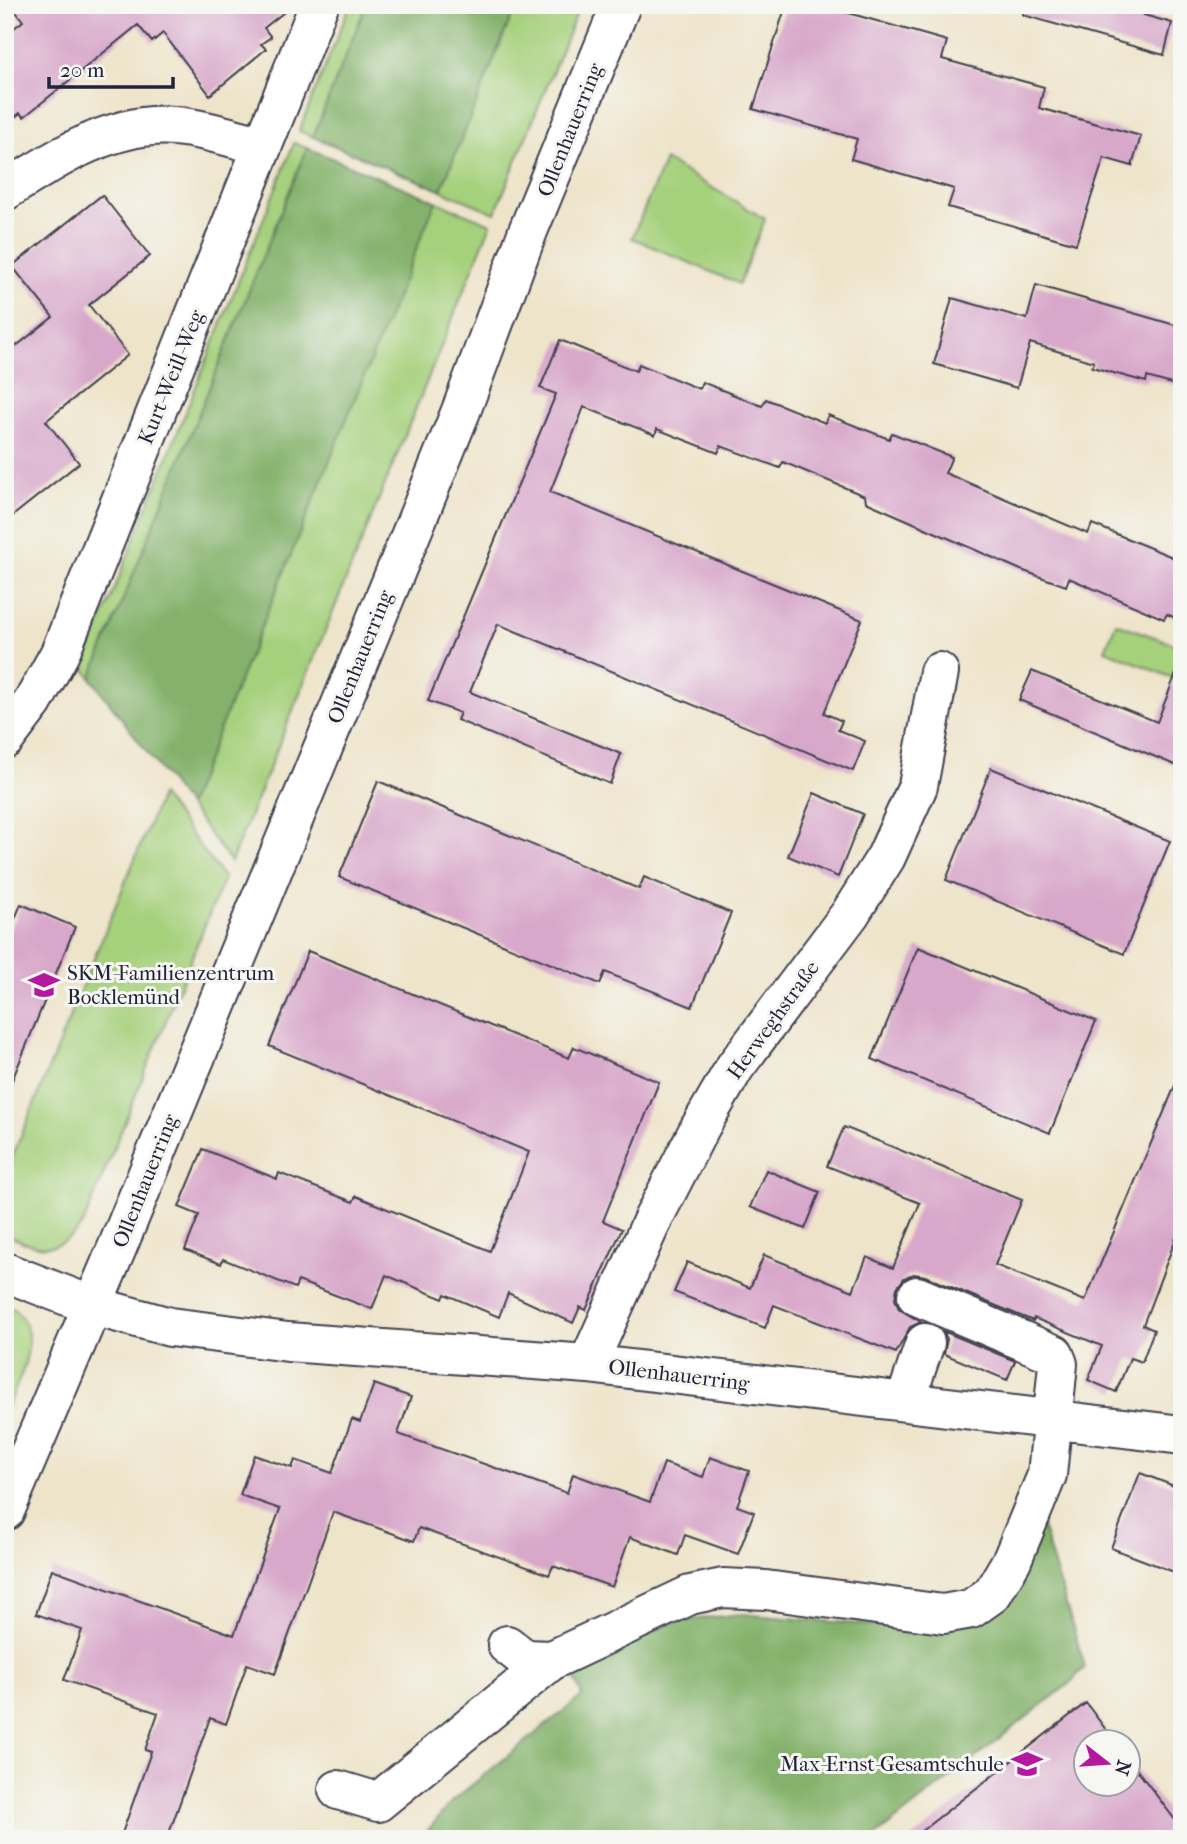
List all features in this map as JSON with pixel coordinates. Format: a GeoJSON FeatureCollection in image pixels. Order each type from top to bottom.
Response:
{"type":"FeatureCollection","features":[{"type":"Feature","properties":{"kind":"street","name":"Kurt-Weill-Weg"},"geometry":{"type":"LineString","coordinates":[[5,739],[33,702],[60,653],[319,5]]}},
{"type":"Feature","properties":{"kind":"street","name":"Ollenhauerring"},"geometry":{"type":"LineString","coordinates":[[5,1511],[93,1306],[461,411],[528,231],[621,5]]}},
{"type":"Feature","properties":{"kind":"street"},"geometry":{"type":"LineString","coordinates":[[5,191],[91,142],[152,126],[212,132],[263,146]]}},
{"type":"Feature","properties":{"kind":"street","name":"Herweghstraße"},"geometry":{"type":"LineString","coordinates":[[588,1364],[652,1221],[735,1067],[850,914],[887,856],[918,786],[939,672]]}},
{"type":"Feature","properties":{"kind":"street"},"geometry":{"type":"LineString","coordinates":[[5,1272],[93,1306]]}},
{"type":"Feature","properties":{"kind":"street"},"geometry":{"type":"LineString","coordinates":[[338,1790],[378,1802],[552,1660],[687,1587],[766,1590],[902,1611],[943,1614],[971,1609],[992,1594],[1017,1548],[1047,1475],[1050,1419],[1058,1364],[1054,1354],[917,1296]]}},
{"type":"Feature","properties":{"kind":"street","name":"Ollenhauerring"},"geometry":{"type":"LineString","coordinates":[[93,1306],[170,1327],[288,1342],[588,1364],[1182,1435]]}},
{"type":"Feature","properties":{"kind":"street"},"geometry":{"type":"LineString","coordinates":[[905,1402],[925,1343]]}},
{"type":"Feature","properties":{"kind":"street"},"geometry":{"type":"LineString","coordinates":[[507,1646],[525,1659],[552,1660]]}},
{"type":"Feature","properties":{"kind":"green space"},"geometry":{"type":"Polygon","coordinates":[[[350,5],[580,5],[495,213],[299,131],[350,5]]]}},
{"type":"Feature","properties":{"kind":"green space"},"geometry":{"type":"Polygon","coordinates":[[[366,5],[516,5],[441,190],[313,137],[366,5]]]}},
{"type":"Feature","properties":{"kind":"green space"},"geometry":{"type":"Polygon","coordinates":[[[294,143],[491,224],[231,862],[83,667],[294,143]]]}},
{"type":"Feature","properties":{"kind":"green space"},"geometry":{"type":"Polygon","coordinates":[[[307,148],[436,201],[188,806],[91,678],[307,148]]]}},
{"type":"Feature","properties":{"kind":"green space"},"geometry":{"type":"Polygon","coordinates":[[[665,160],[765,219],[739,284],[632,238],[665,160]]]}},
{"type":"Feature","properties":{"kind":"green space"},"geometry":{"type":"Polygon","coordinates":[[[1116,623],[1182,647],[1182,682],[1105,650],[1116,623]]]}},
{"type":"Feature","properties":{"kind":"green space"},"geometry":{"type":"Polygon","coordinates":[[[161,795],[224,878],[84,1222],[67,1240],[58,1244],[28,1244],[5,1234],[5,1175],[161,795]]]}},
{"type":"Feature","properties":{"kind":"green space"},"geometry":{"type":"Polygon","coordinates":[[[5,1303],[18,1313],[26,1326],[28,1340],[23,1369],[5,1413],[5,1303]]]}},
{"type":"Feature","properties":{"kind":"green space"},"geometry":{"type":"Polygon","coordinates":[[[1042,1526],[1085,1667],[1070,1683],[872,1839],[421,1839],[451,1802],[582,1696],[572,1672],[673,1622],[741,1614],[905,1628],[975,1622],[1042,1526]]]}},
{"type":"Feature","properties":{"kind":"building"},"geometry":{"type":"Polygon","coordinates":[[[11,5],[293,5],[264,28],[271,37],[261,44],[266,49],[210,95],[163,33],[152,42],[138,25],[24,117],[20,113],[5,125],[5,35],[23,21],[11,5]]]}},
{"type":"Feature","properties":{"kind":"building"},"geometry":{"type":"Polygon","coordinates":[[[786,5],[847,5],[845,12],[947,41],[942,59],[1044,87],[1039,108],[1141,136],[1132,166],[1104,158],[1076,244],[948,207],[954,189],[851,159],[857,139],[753,109],[786,5]]]}},
{"type":"Feature","properties":{"kind":"building"},"geometry":{"type":"Polygon","coordinates":[[[1024,5],[1147,5],[1144,15],[1172,23],[1164,55],[1023,15],[1024,5]]]}},
{"type":"Feature","properties":{"kind":"building"},"geometry":{"type":"Polygon","coordinates":[[[102,195],[150,256],[89,305],[128,355],[46,421],[79,463],[5,522],[5,355],[53,317],[12,266],[102,195]]]}},
{"type":"Feature","properties":{"kind":"building"},"geometry":{"type":"Polygon","coordinates":[[[1036,285],[1182,327],[1182,387],[1147,377],[1146,382],[1092,367],[1094,362],[1030,343],[1017,388],[934,364],[952,298],[1027,319],[1036,285]]]}},
{"type":"Feature","properties":{"kind":"building"},"geometry":{"type":"Polygon","coordinates":[[[560,340],[636,371],[639,364],[699,389],[702,382],[762,406],[766,399],[825,423],[828,415],[889,439],[892,433],[952,457],[945,473],[1088,534],[1092,524],[1182,561],[1182,621],[1167,614],[1164,619],[1069,578],[1066,586],[1021,570],[866,502],[865,496],[783,462],[780,468],[721,446],[718,453],[657,429],[655,435],[584,407],[550,492],[862,620],[824,713],[842,721],[838,730],[865,741],[853,771],[498,624],[470,692],[621,754],[610,784],[457,720],[460,713],[428,701],[556,394],[540,388],[560,340]]]}},
{"type":"Feature","properties":{"kind":"building"},"geometry":{"type":"Polygon","coordinates":[[[1179,666],[1182,666],[1182,768],[1019,700],[1032,671],[1157,722],[1179,666]]]}},
{"type":"Feature","properties":{"kind":"building"},"geometry":{"type":"Polygon","coordinates":[[[991,768],[1170,841],[1124,954],[946,880],[991,768]]]}},
{"type":"Feature","properties":{"kind":"building"},"geometry":{"type":"Polygon","coordinates":[[[378,781],[639,889],[644,877],[731,913],[692,1007],[605,972],[600,984],[339,877],[378,781]]]}},
{"type":"Feature","properties":{"kind":"building"},"geometry":{"type":"Polygon","coordinates":[[[814,793],[863,814],[838,877],[788,856],[814,793]]]}},
{"type":"Feature","properties":{"kind":"building"},"geometry":{"type":"Polygon","coordinates":[[[21,904],[75,927],[6,1095],[5,943],[21,904]]]}},
{"type":"Feature","properties":{"kind":"building"},"geometry":{"type":"Polygon","coordinates":[[[918,947],[1096,1021],[1050,1133],[872,1059],[918,947]]]}},
{"type":"Feature","properties":{"kind":"building"},"geometry":{"type":"Polygon","coordinates":[[[308,951],[569,1058],[574,1047],[659,1082],[603,1221],[622,1229],[586,1310],[580,1307],[573,1323],[508,1293],[499,1317],[445,1294],[443,1299],[386,1275],[372,1309],[298,1281],[295,1288],[223,1259],[221,1264],[185,1250],[199,1215],[179,1207],[203,1149],[277,1179],[279,1173],[353,1202],[356,1196],[490,1251],[529,1152],[269,1046],[308,951]]]}},
{"type":"Feature","properties":{"kind":"building"},"geometry":{"type":"Polygon","coordinates":[[[1182,1069],[1182,1222],[1143,1325],[1154,1330],[1142,1362],[1130,1358],[1116,1392],[1088,1380],[1102,1346],[1034,1318],[1033,1321],[925,1276],[914,1274],[904,1278],[897,1288],[895,1299],[899,1309],[921,1322],[910,1327],[896,1353],[774,1305],[765,1328],[674,1292],[687,1262],[750,1288],[764,1255],[853,1291],[867,1257],[893,1268],[920,1203],[827,1166],[844,1127],[1022,1200],[995,1265],[1085,1301],[1182,1069]]]}},
{"type":"Feature","properties":{"kind":"building"},"geometry":{"type":"Polygon","coordinates":[[[766,1170],[820,1192],[805,1229],[750,1207],[766,1170]]]}},
{"type":"Feature","properties":{"kind":"building"},"geometry":{"type":"Polygon","coordinates":[[[943,1331],[1015,1361],[1007,1380],[944,1354],[947,1339],[943,1331]]]}},
{"type":"Feature","properties":{"kind":"building"},"geometry":{"type":"Polygon","coordinates":[[[374,1384],[411,1397],[398,1434],[567,1493],[573,1474],[650,1502],[664,1463],[703,1477],[710,1457],[749,1471],[737,1506],[754,1512],[738,1554],[685,1535],[678,1555],[630,1537],[612,1587],[553,1566],[549,1575],[419,1528],[414,1541],[333,1512],[275,1674],[247,1664],[226,1724],[210,1718],[167,1839],[120,1839],[151,1752],[145,1750],[158,1713],[64,1680],[82,1630],[36,1614],[52,1569],[234,1635],[280,1509],[240,1495],[254,1455],[292,1468],[295,1460],[332,1473],[352,1419],[360,1422],[374,1384]]]}},
{"type":"Feature","properties":{"kind":"building"},"geometry":{"type":"Polygon","coordinates":[[[1140,1473],[1182,1489],[1182,1575],[1111,1548],[1140,1473]]]}},
{"type":"Feature","properties":{"kind":"building"},"geometry":{"type":"Polygon","coordinates":[[[1086,1703],[1105,1728],[1072,1728],[1072,1798],[1142,1798],[1142,1776],[1182,1829],[1182,1839],[911,1839],[1086,1703]]]}},
{"type":"Feature","properties":{"kind":"place","name":"SKM-Familienzentrum Bocklemünd"},"geometry":{"type":"Point","coordinates":[44,985]}},
{"type":"Feature","properties":{"kind":"place","name":"Max-Ernst-Gesamtschule"},"geometry":{"type":"Point","coordinates":[1027,1764]}}]}
